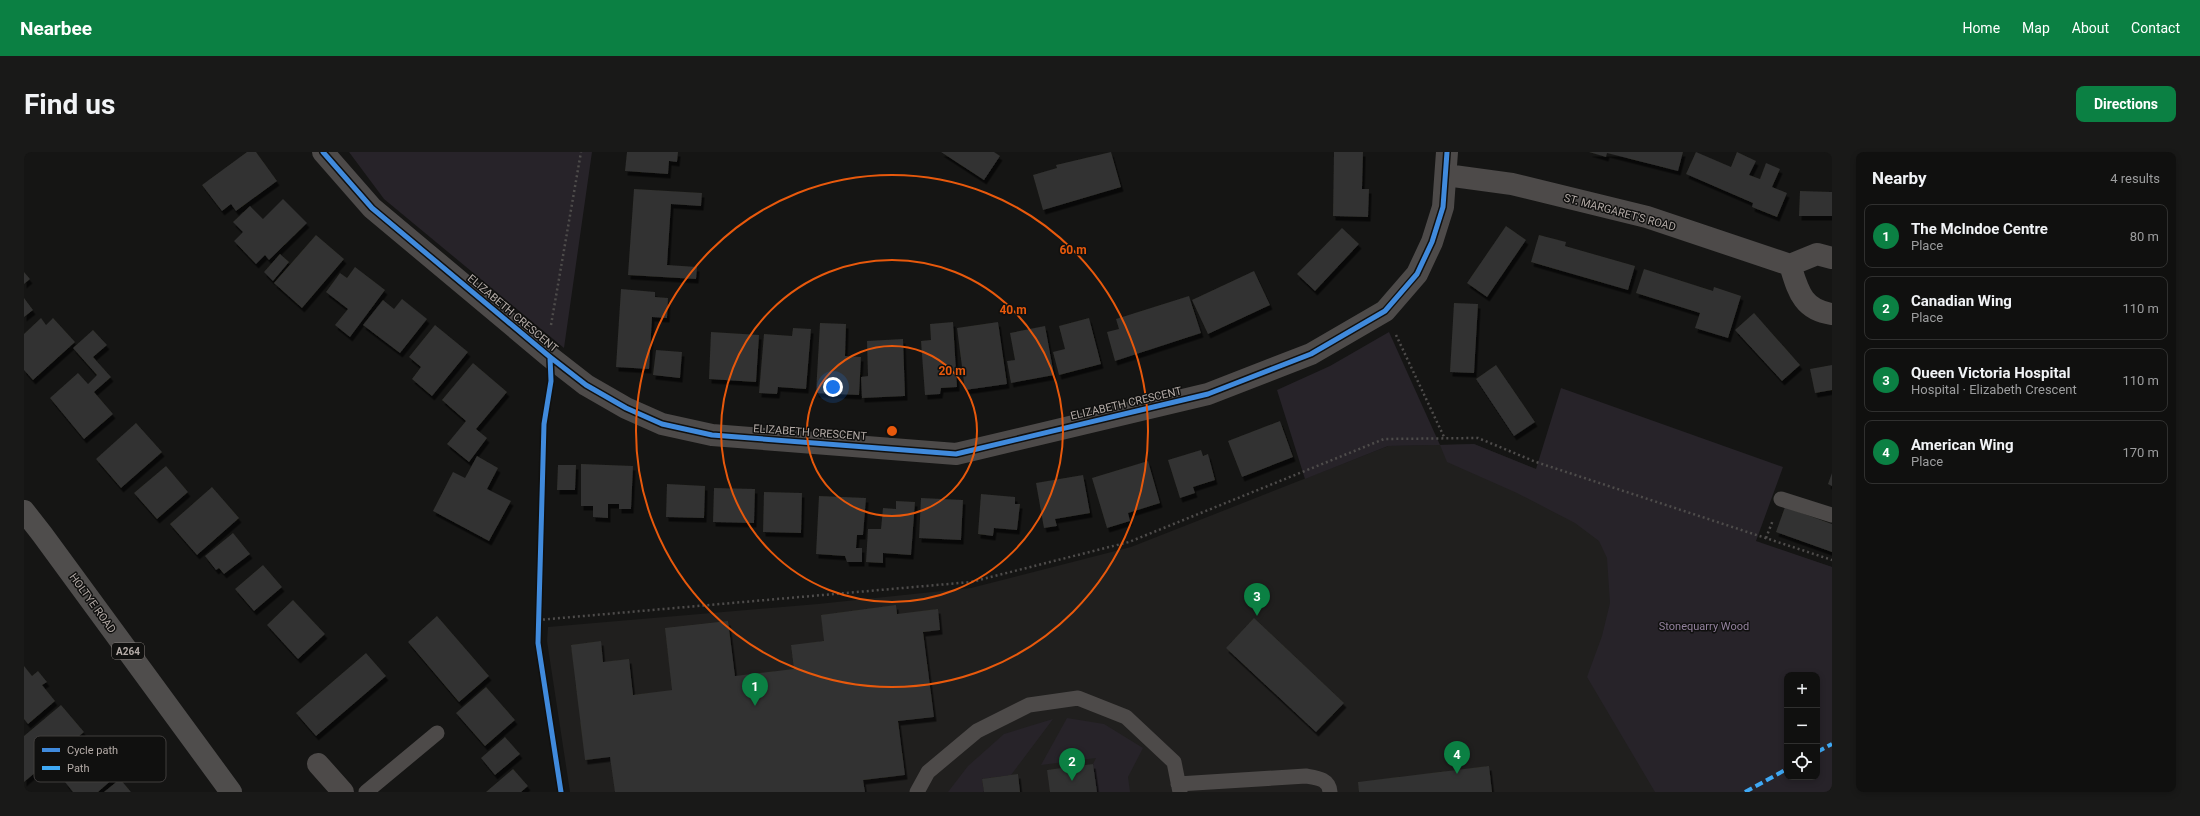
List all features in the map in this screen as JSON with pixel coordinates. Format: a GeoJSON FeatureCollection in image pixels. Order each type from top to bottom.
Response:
{"type":"FeatureCollection","features":[{"type":"Feature","properties":{"kind":"main road","name":"HOLTYE ROAD"},"geometry":{"type":"LineString","coordinates":[[24,511],[231,792]]}},
{"type":"Feature","properties":{"kind":"street","name":"ELIZABETH CRESCENT"},"geometry":{"type":"LineString","coordinates":[[323,152],[372,208],[550,357],[586,385],[626,408],[662,424],[712,435],[956,454],[1208,394],[1311,354],[1385,310],[1418,274],[1429,248],[1443,207],[1447,152]]}},
{"type":"Feature","properties":{"kind":"street","name":"ST. MARGARET'S ROAD"},"geometry":{"type":"LineString","coordinates":[[1446,175],[1512,184],[1647,217],[1790,264]]}},
{"type":"Feature","properties":{"kind":"street"},"geometry":{"type":"LineString","coordinates":[[1832,258],[1817,254],[1790,264],[1800,296],[1819,312],[1832,314]]}},
{"type":"Feature","properties":{"kind":"street"},"geometry":{"type":"LineString","coordinates":[[318,764],[343,792]]}},
{"type":"Feature","properties":{"kind":"lane"},"geometry":{"type":"LineString","coordinates":[[1781,499],[1832,515]]}},
{"type":"Feature","properties":{"kind":"lane"},"geometry":{"type":"LineString","coordinates":[[917,792],[928,772],[977,731],[1029,705],[1078,698],[1126,717],[1174,762],[1179,788],[1306,776],[1320,778],[1326,782],[1330,792]]}},
{"type":"Feature","properties":{"kind":"lane"},"geometry":{"type":"LineString","coordinates":[[366,792],[437,733]]}},
{"type":"Feature","properties":{"kind":"path"},"geometry":{"type":"LineString","coordinates":[[550,357],[550,331],[582,152]]}},
{"type":"Feature","properties":{"kind":"path"},"geometry":{"type":"LineString","coordinates":[[1385,310],[1445,439]]}},
{"type":"Feature","properties":{"kind":"path"},"geometry":{"type":"LineString","coordinates":[[538,620],[971,582],[1129,542],[1384,439],[1478,438],[1536,462],[1832,560]]}},
{"type":"Feature","properties":{"kind":"path"},"geometry":{"type":"LineString","coordinates":[[538,612],[538,628]]}},
{"type":"Feature","properties":{"kind":"shaded area"},"geometry":{"type":"Polygon","coordinates":[[[1474,444],[1536,469],[1832,567],[1832,792],[570,792],[547,641],[548,627],[818,604],[971,588],[1131,547],[1388,446],[1474,444]]]}},
{"type":"Feature","properties":{"kind":"green space"},"geometry":{"type":"Polygon","coordinates":[[[349,152],[592,152],[564,348],[384,199],[349,152]]]}},
{"type":"Feature","properties":{"kind":"green space"},"geometry":{"type":"Polygon","coordinates":[[[1389,332],[1440,445],[1388,446],[1305,479],[1277,390],[1330,366],[1389,332]]]}},
{"type":"Feature","properties":{"kind":"green space","name":"Stonequarry Wood"},"geometry":{"type":"Polygon","coordinates":[[[1561,388],[1783,467],[1756,541],[1832,567],[1832,792],[1655,792],[1587,677],[1602,636],[1610,603],[1607,558],[1599,541],[1575,523],[1517,493],[1447,462],[1440,445],[1474,444],[1536,469],[1561,388]]]}},
{"type":"Feature","properties":{"kind":"green space"},"geometry":{"type":"Polygon","coordinates":[[[1067,718],[1104,724],[1143,748],[1128,777],[1130,792],[1097,792],[1093,764],[1096,758],[1041,765],[1067,718]]]}},
{"type":"Feature","properties":{"kind":"green space"},"geometry":{"type":"Polygon","coordinates":[[[1053,719],[1011,775],[982,779],[984,792],[948,792],[968,766],[1004,734],[1053,719]]]}},
{"type":"Feature","properties":{"kind":"building"},"geometry":{"type":"Polygon","coordinates":[[[247,152],[256,152],[277,181],[236,211],[231,204],[222,211],[202,185],[247,152]]]}},
{"type":"Feature","properties":{"kind":"building"},"geometry":{"type":"Polygon","coordinates":[[[627,152],[678,152],[677,162],[669,161],[668,174],[625,171],[627,152]]]}},
{"type":"Feature","properties":{"kind":"building"},"geometry":{"type":"Polygon","coordinates":[[[941,152],[994,152],[1000,156],[984,180],[941,152]]]}},
{"type":"Feature","properties":{"kind":"building"},"geometry":{"type":"Polygon","coordinates":[[[1111,152],[1121,187],[1043,210],[1033,175],[1057,168],[1056,165],[1111,152]]]}},
{"type":"Feature","properties":{"kind":"building"},"geometry":{"type":"Polygon","coordinates":[[[1334,152],[1363,152],[1362,189],[1369,189],[1368,217],[1333,216],[1334,152]]]}},
{"type":"Feature","properties":{"kind":"building"},"geometry":{"type":"Polygon","coordinates":[[[1589,152],[1683,152],[1678,171],[1607,153],[1606,157],[1589,152]]]}},
{"type":"Feature","properties":{"kind":"building"},"geometry":{"type":"Polygon","coordinates":[[[1696,152],[1731,167],[1737,152],[1756,161],[1749,175],[1760,179],[1766,163],[1780,169],[1772,187],[1787,193],[1777,217],[1752,207],[1753,203],[1686,174],[1696,152]]]}},
{"type":"Feature","properties":{"kind":"building"},"geometry":{"type":"Polygon","coordinates":[[[634,189],[702,193],[701,206],[671,204],[667,265],[697,267],[696,279],[628,275],[634,189]]]}},
{"type":"Feature","properties":{"kind":"building"},"geometry":{"type":"Polygon","coordinates":[[[1800,191],[1832,192],[1832,216],[1799,216],[1800,191]]]}},
{"type":"Feature","properties":{"kind":"building"},"geometry":{"type":"Polygon","coordinates":[[[283,199],[307,223],[269,260],[265,255],[256,264],[234,241],[243,232],[233,222],[250,206],[263,219],[283,199]]]}},
{"type":"Feature","properties":{"kind":"building"},"geometry":{"type":"Polygon","coordinates":[[[1506,226],[1526,240],[1487,297],[1467,283],[1506,226]]]}},
{"type":"Feature","properties":{"kind":"building"},"geometry":{"type":"Polygon","coordinates":[[[1342,228],[1359,244],[1315,291],[1297,274],[1342,228]]]}},
{"type":"Feature","properties":{"kind":"building"},"geometry":{"type":"Polygon","coordinates":[[[316,235],[344,259],[302,308],[274,283],[316,235]]]}},
{"type":"Feature","properties":{"kind":"building"},"geometry":{"type":"Polygon","coordinates":[[[1539,235],[1566,242],[1565,246],[1635,266],[1628,290],[1531,262],[1539,235]]]}},
{"type":"Feature","properties":{"kind":"building"},"geometry":{"type":"Polygon","coordinates":[[[280,254],[289,262],[273,281],[264,272],[280,254]]]}},
{"type":"Feature","properties":{"kind":"building"},"geometry":{"type":"Polygon","coordinates":[[[355,267],[385,290],[350,337],[335,325],[348,309],[326,292],[340,273],[347,278],[355,267]]]}},
{"type":"Feature","properties":{"kind":"building"},"geometry":{"type":"Polygon","coordinates":[[[1644,269],[1713,291],[1714,287],[1741,296],[1728,338],[1695,328],[1700,313],[1636,293],[1644,269]]]}},
{"type":"Feature","properties":{"kind":"building"},"geometry":{"type":"Polygon","coordinates":[[[1254,271],[1270,305],[1208,334],[1192,300],[1254,271]]]}},
{"type":"Feature","properties":{"kind":"building"},"geometry":{"type":"Polygon","coordinates":[[[24,272],[30,279],[24,284],[24,272]]]}},
{"type":"Feature","properties":{"kind":"building"},"geometry":{"type":"Polygon","coordinates":[[[621,289],[655,292],[655,297],[668,298],[667,318],[652,317],[649,369],[616,367],[621,289]]]}},
{"type":"Feature","properties":{"kind":"building"},"geometry":{"type":"Polygon","coordinates":[[[1189,296],[1201,333],[1115,361],[1107,332],[1119,329],[1116,319],[1189,296]]]}},
{"type":"Feature","properties":{"kind":"building"},"geometry":{"type":"Polygon","coordinates":[[[24,298],[33,310],[24,317],[24,298]]]}},
{"type":"Feature","properties":{"kind":"building"},"geometry":{"type":"Polygon","coordinates":[[[402,299],[427,319],[400,353],[363,325],[383,300],[394,309],[402,299]]]}},
{"type":"Feature","properties":{"kind":"building"},"geometry":{"type":"Polygon","coordinates":[[[1454,303],[1478,304],[1474,373],[1450,372],[1454,303]]]}},
{"type":"Feature","properties":{"kind":"building"},"geometry":{"type":"Polygon","coordinates":[[[1754,313],[1800,365],[1782,381],[1735,330],[1754,313]]]}},
{"type":"Feature","properties":{"kind":"building"},"geometry":{"type":"Polygon","coordinates":[[[41,318],[46,325],[53,318],[75,342],[33,380],[24,370],[24,334],[41,318]]]}},
{"type":"Feature","properties":{"kind":"building"},"geometry":{"type":"Polygon","coordinates":[[[1089,318],[1101,364],[1059,375],[1053,352],[1065,349],[1059,326],[1089,318]]]}},
{"type":"Feature","properties":{"kind":"building"},"geometry":{"type":"Polygon","coordinates":[[[953,322],[957,387],[941,388],[940,394],[925,395],[921,341],[931,340],[930,324],[953,322]]]}},
{"type":"Feature","properties":{"kind":"building"},"geometry":{"type":"Polygon","coordinates":[[[998,322],[1007,384],[965,390],[957,328],[998,322]]]}},
{"type":"Feature","properties":{"kind":"building"},"geometry":{"type":"Polygon","coordinates":[[[820,323],[846,324],[845,356],[861,357],[859,395],[816,393],[820,323]]]}},
{"type":"Feature","properties":{"kind":"building"},"geometry":{"type":"Polygon","coordinates":[[[435,325],[468,352],[432,396],[412,379],[421,367],[409,357],[435,325]]]}},
{"type":"Feature","properties":{"kind":"building"},"geometry":{"type":"Polygon","coordinates":[[[1045,326],[1054,375],[1011,383],[1007,361],[1015,360],[1010,333],[1045,326]]]}},
{"type":"Feature","properties":{"kind":"building"},"geometry":{"type":"Polygon","coordinates":[[[793,328],[811,329],[806,389],[778,387],[777,394],[759,393],[764,334],[792,336],[793,328]]]}},
{"type":"Feature","properties":{"kind":"building"},"geometry":{"type":"Polygon","coordinates":[[[93,330],[107,345],[93,357],[111,377],[94,392],[113,414],[84,439],[50,398],[78,373],[88,384],[97,375],[73,348],[93,330]]]}},
{"type":"Feature","properties":{"kind":"building"},"geometry":{"type":"Polygon","coordinates":[[[711,332],[759,335],[756,382],[709,379],[711,332]]]}},
{"type":"Feature","properties":{"kind":"building"},"geometry":{"type":"Polygon","coordinates":[[[903,339],[905,396],[862,398],[861,377],[868,376],[867,341],[903,339]]]}},
{"type":"Feature","properties":{"kind":"building"},"geometry":{"type":"Polygon","coordinates":[[[656,350],[682,352],[680,378],[653,375],[656,350]]]}},
{"type":"Feature","properties":{"kind":"building"},"geometry":{"type":"Polygon","coordinates":[[[473,363],[507,392],[476,429],[487,438],[469,462],[447,444],[466,421],[442,400],[473,363]]]}},
{"type":"Feature","properties":{"kind":"building"},"geometry":{"type":"Polygon","coordinates":[[[1496,365],[1535,422],[1514,436],[1476,379],[1496,365]]]}},
{"type":"Feature","properties":{"kind":"building"},"geometry":{"type":"Polygon","coordinates":[[[1832,365],[1832,390],[1815,393],[1810,369],[1832,365]]]}},
{"type":"Feature","properties":{"kind":"building"},"geometry":{"type":"Polygon","coordinates":[[[1280,421],[1293,457],[1242,477],[1228,441],[1280,421]]]}},
{"type":"Feature","properties":{"kind":"building"},"geometry":{"type":"Polygon","coordinates":[[[136,423],[162,452],[121,488],[96,459],[136,423]]]}},
{"type":"Feature","properties":{"kind":"building"},"geometry":{"type":"Polygon","coordinates":[[[1201,450],[1203,456],[1208,454],[1215,480],[1193,487],[1195,493],[1180,498],[1168,460],[1201,450]]]}},
{"type":"Feature","properties":{"kind":"building"},"geometry":{"type":"Polygon","coordinates":[[[477,456],[498,468],[487,489],[511,501],[489,541],[433,511],[453,472],[465,478],[477,456]]]}},
{"type":"Feature","properties":{"kind":"building"},"geometry":{"type":"Polygon","coordinates":[[[1148,461],[1160,503],[1128,513],[1130,521],[1107,528],[1092,478],[1148,461]]]}},
{"type":"Feature","properties":{"kind":"building"},"geometry":{"type":"Polygon","coordinates":[[[581,464],[633,466],[631,509],[619,509],[619,504],[608,504],[608,518],[593,517],[593,506],[581,506],[581,464]]]}},
{"type":"Feature","properties":{"kind":"building"},"geometry":{"type":"Polygon","coordinates":[[[558,465],[576,465],[575,490],[557,490],[558,465]]]}},
{"type":"Feature","properties":{"kind":"building"},"geometry":{"type":"Polygon","coordinates":[[[166,466],[188,492],[157,519],[134,493],[166,466]]]}},
{"type":"Feature","properties":{"kind":"building"},"geometry":{"type":"Polygon","coordinates":[[[1832,473],[1832,486],[1828,484],[1832,473]]]}},
{"type":"Feature","properties":{"kind":"building"},"geometry":{"type":"Polygon","coordinates":[[[1083,475],[1090,513],[1055,519],[1057,526],[1044,528],[1036,483],[1083,475]]]}},
{"type":"Feature","properties":{"kind":"building"},"geometry":{"type":"Polygon","coordinates":[[[667,484],[705,486],[704,518],[666,517],[667,484]]]}},
{"type":"Feature","properties":{"kind":"building"},"geometry":{"type":"Polygon","coordinates":[[[212,487],[239,518],[197,555],[170,524],[212,487]]]}},
{"type":"Feature","properties":{"kind":"building"},"geometry":{"type":"Polygon","coordinates":[[[714,488],[755,489],[754,523],[713,522],[714,488]]]}},
{"type":"Feature","properties":{"kind":"building"},"geometry":{"type":"Polygon","coordinates":[[[764,492],[802,493],[801,533],[763,532],[764,492]]]}},
{"type":"Feature","properties":{"kind":"building"},"geometry":{"type":"Polygon","coordinates":[[[981,494],[1015,497],[1015,504],[1020,504],[1017,530],[994,528],[993,536],[978,534],[981,494]]]}},
{"type":"Feature","properties":{"kind":"building"},"geometry":{"type":"Polygon","coordinates":[[[819,496],[866,498],[863,535],[857,535],[856,548],[862,548],[862,562],[847,562],[845,556],[816,554],[819,496]]]}},
{"type":"Feature","properties":{"kind":"building"},"geometry":{"type":"Polygon","coordinates":[[[921,498],[963,500],[961,540],[919,538],[921,498]]]}},
{"type":"Feature","properties":{"kind":"building"},"geometry":{"type":"Polygon","coordinates":[[[896,501],[915,502],[911,555],[883,553],[883,563],[866,562],[868,529],[881,529],[883,508],[896,509],[896,501]]]}},
{"type":"Feature","properties":{"kind":"building"},"geometry":{"type":"Polygon","coordinates":[[[1785,507],[1832,524],[1832,552],[1776,532],[1785,507]]]}},
{"type":"Feature","properties":{"kind":"building"},"geometry":{"type":"Polygon","coordinates":[[[233,533],[250,554],[224,574],[219,568],[216,570],[205,556],[233,533]]]}},
{"type":"Feature","properties":{"kind":"building"},"geometry":{"type":"Polygon","coordinates":[[[263,565],[282,587],[254,611],[235,589],[263,565]]]}},
{"type":"Feature","properties":{"kind":"building"},"geometry":{"type":"Polygon","coordinates":[[[293,600],[325,634],[298,659],[267,625],[293,600]]]}},
{"type":"Feature","properties":{"kind":"building"},"geometry":{"type":"Polygon","coordinates":[[[896,605],[897,614],[938,609],[940,630],[923,632],[934,717],[898,721],[905,775],[863,780],[865,792],[615,792],[610,757],[585,760],[571,645],[601,641],[603,662],[629,659],[633,695],[672,690],[665,628],[728,621],[735,676],[794,669],[791,645],[824,641],[821,615],[896,605]]]}},
{"type":"Feature","properties":{"kind":"building"},"geometry":{"type":"Polygon","coordinates":[[[437,616],[489,676],[459,702],[408,642],[437,616]]]}},
{"type":"Feature","properties":{"kind":"building"},"geometry":{"type":"Polygon","coordinates":[[[1254,618],[1344,703],[1316,732],[1226,648],[1254,618]]]}},
{"type":"Feature","properties":{"kind":"building"},"geometry":{"type":"Polygon","coordinates":[[[366,653],[386,676],[316,736],[296,713],[366,653]]]}},
{"type":"Feature","properties":{"kind":"building"},"geometry":{"type":"Polygon","coordinates":[[[24,666],[32,676],[38,671],[47,682],[42,685],[55,701],[28,724],[24,719],[24,666]]]}},
{"type":"Feature","properties":{"kind":"building"},"geometry":{"type":"Polygon","coordinates":[[[486,687],[515,720],[485,746],[456,713],[486,687]]]}},
{"type":"Feature","properties":{"kind":"building"},"geometry":{"type":"Polygon","coordinates":[[[61,705],[84,732],[79,736],[34,736],[34,774],[24,782],[24,736],[61,705]]]}},
{"type":"Feature","properties":{"kind":"building"},"geometry":{"type":"Polygon","coordinates":[[[505,737],[520,754],[495,775],[481,758],[505,737]]]}},
{"type":"Feature","properties":{"kind":"building"},"geometry":{"type":"Polygon","coordinates":[[[1093,764],[1097,792],[1050,792],[1047,770],[1093,764]]]}},
{"type":"Feature","properties":{"kind":"building"},"geometry":{"type":"Polygon","coordinates":[[[1489,766],[1492,792],[1359,792],[1358,782],[1489,766]]]}},
{"type":"Feature","properties":{"kind":"building"},"geometry":{"type":"Polygon","coordinates":[[[513,769],[528,786],[521,792],[486,792],[513,769]]]}},
{"type":"Feature","properties":{"kind":"building"},"geometry":{"type":"Polygon","coordinates":[[[1018,774],[1020,792],[984,792],[982,779],[1018,774]]]}},
{"type":"Feature","properties":{"kind":"building"},"geometry":{"type":"Polygon","coordinates":[[[65,782],[109,782],[98,792],[73,792],[65,782]]]}},
{"type":"Feature","properties":{"kind":"building"},"geometry":{"type":"Polygon","coordinates":[[[116,782],[123,782],[131,792],[104,792],[116,782]]]}},
{"type":"Feature","properties":{"kind":"marked path"},"geometry":{"type":"LineString","coordinates":[[1820,750],[1832,744]]}},
{"type":"Feature","properties":{"kind":"marked path"},"geometry":{"type":"LineString","coordinates":[[1745,792],[1784,771]]}},
{"type":"Feature","properties":{"kind":"cycle path"},"geometry":{"type":"LineString","coordinates":[[323,152],[372,208],[550,357],[586,385],[626,408],[662,424],[712,435],[956,454],[1208,394],[1311,354],[1385,311],[1417,274],[1432,242],[1443,207],[1447,152]]}},
{"type":"Feature","properties":{"kind":"cycle path"},"geometry":{"type":"LineString","coordinates":[[550,357],[551,381],[544,424],[538,643],[561,792]]}},
{"type":"Feature","properties":{"kind":"place","name":"Queen Victoria Hospital"},"geometry":{"type":"Point","coordinates":[1257,616]}},
{"type":"Feature","properties":{"kind":"place","name":"The McIndoe Centre"},"geometry":{"type":"Point","coordinates":[755,706]}},
{"type":"Feature","properties":{"kind":"place","name":"American Wing"},"geometry":{"type":"Point","coordinates":[1457,774]}},
{"type":"Feature","properties":{"kind":"place","name":"Canadian Wing"},"geometry":{"type":"Point","coordinates":[1072,781]}}]}
